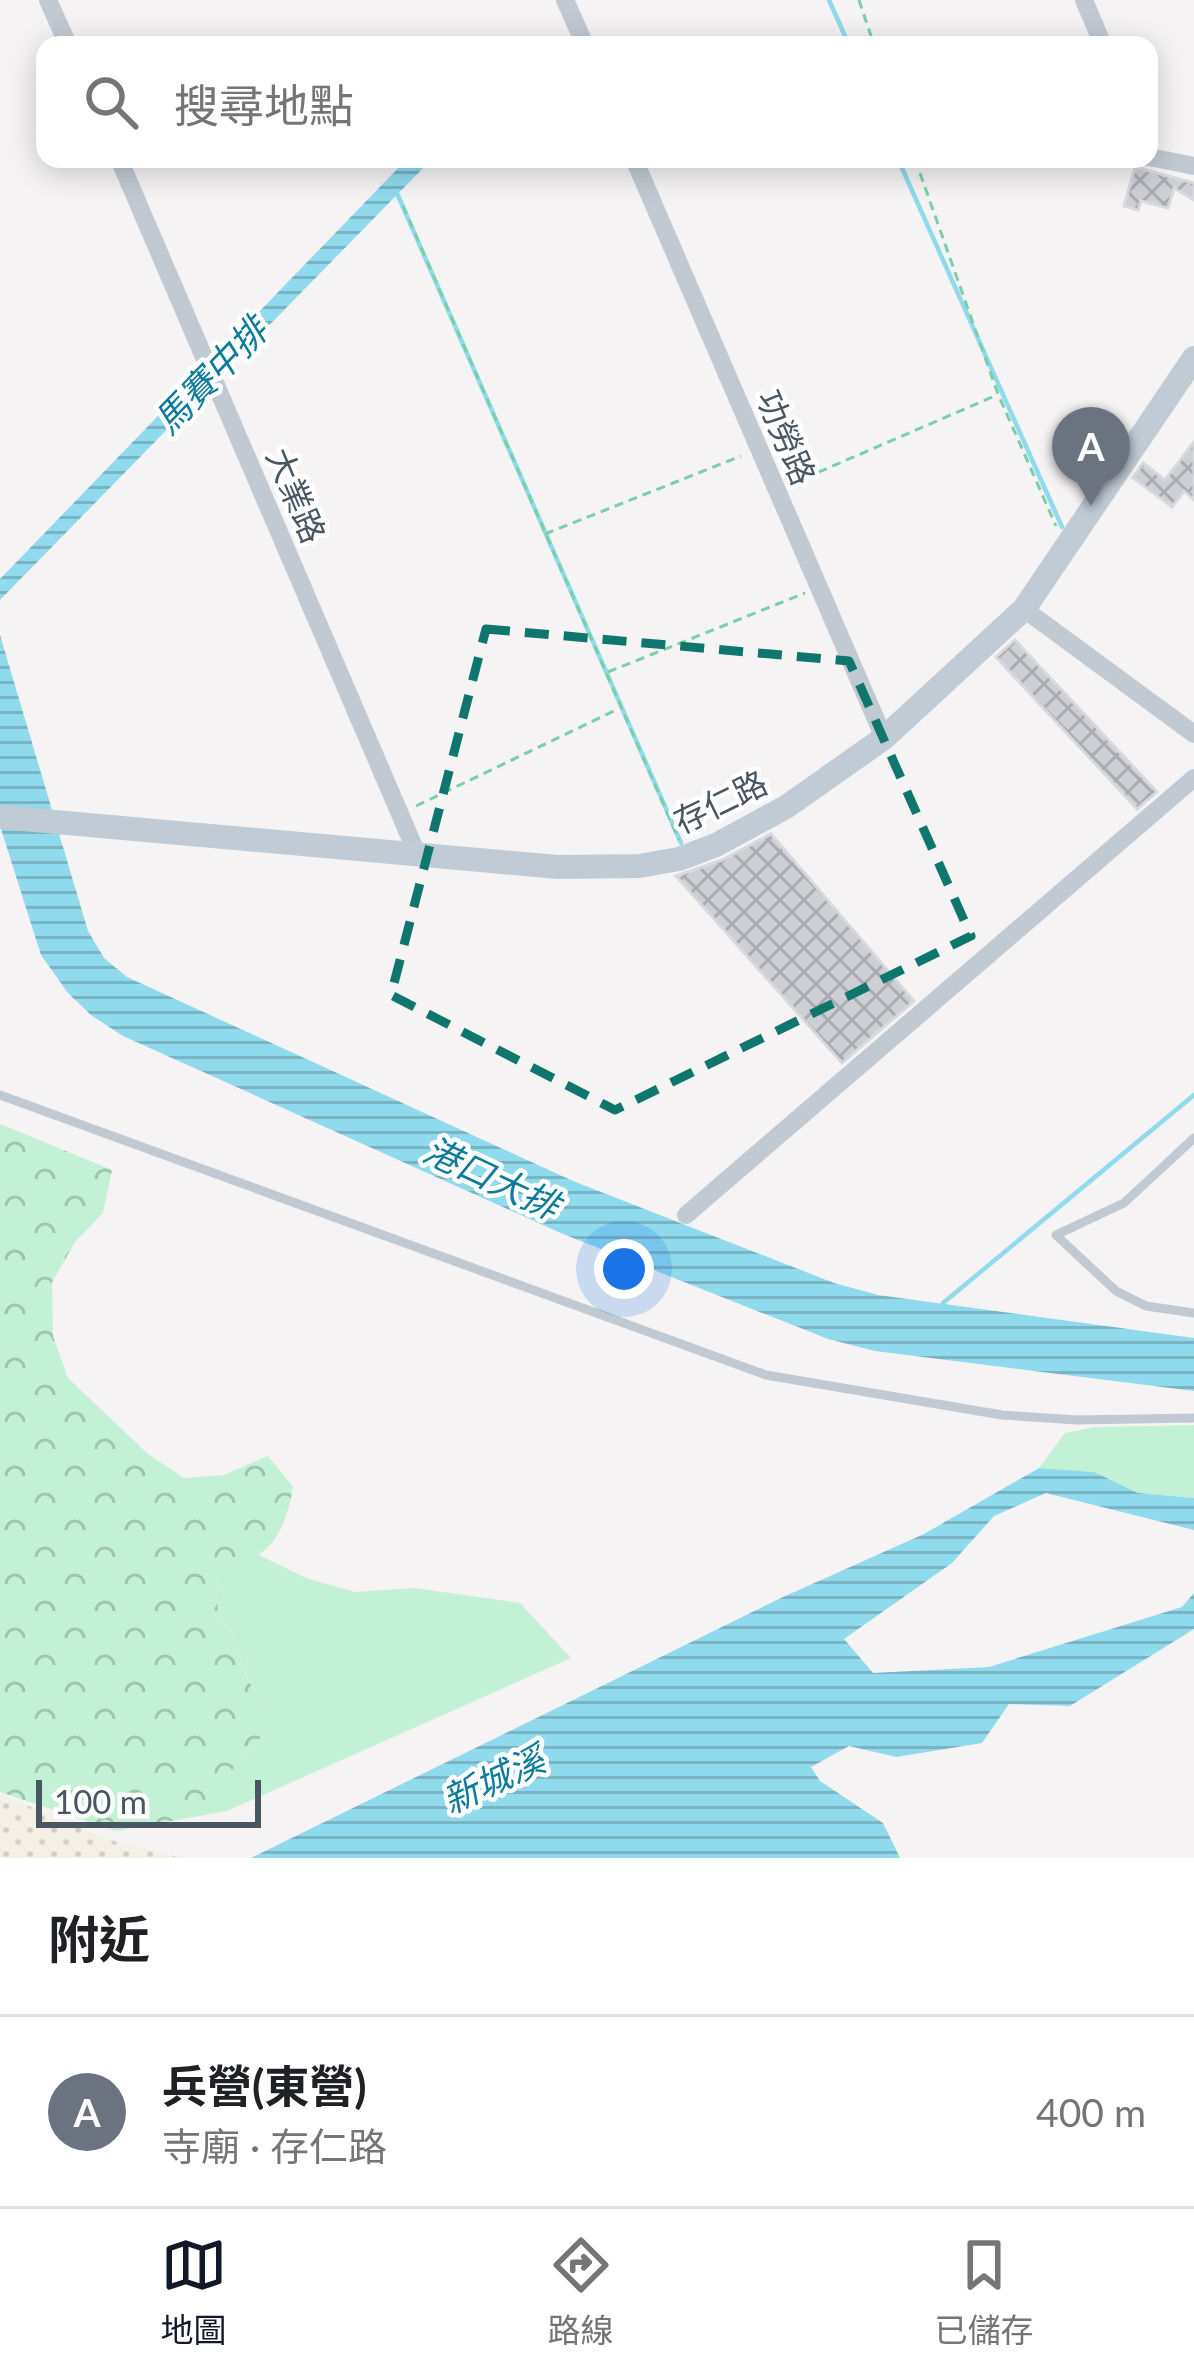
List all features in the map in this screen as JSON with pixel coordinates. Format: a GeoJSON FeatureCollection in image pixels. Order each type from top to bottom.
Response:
{"type":"FeatureCollection","features":[{"type":"Feature","properties":{"kind":"street"},"geometry":{"type":"LineString","coordinates":[[48,0],[64,36]]}},
{"type":"Feature","properties":{"kind":"street"},"geometry":{"type":"LineString","coordinates":[[565,0],[581,36]]}},
{"type":"Feature","properties":{"kind":"street"},"geometry":{"type":"LineString","coordinates":[[1084,0],[1099,36]]}},
{"type":"Feature","properties":{"kind":"street"},"geometry":{"type":"LineString","coordinates":[[1158,160],[1194,166]]}},
{"type":"Feature","properties":{"kind":"street","name":"大業路"},"geometry":{"type":"LineString","coordinates":[[123,168],[418,856]]}},
{"type":"Feature","properties":{"kind":"street","name":"功勞路"},"geometry":{"type":"LineString","coordinates":[[638,168],[884,738]]}},
{"type":"Feature","properties":{"kind":"street","name":"存仁路"},"geometry":{"type":"LineString","coordinates":[[0,817],[418,856],[613,868],[679,859],[716,845],[786,806],[884,738],[1024,609],[1194,361]]}},
{"type":"Feature","properties":{"kind":"street"},"geometry":{"type":"LineString","coordinates":[[1024,609],[1194,734]]}},
{"type":"Feature","properties":{"kind":"street"},"geometry":{"type":"LineString","coordinates":[[686,1215],[1194,778]]}},
{"type":"Feature","properties":{"kind":"lane"},"geometry":{"type":"LineString","coordinates":[[0,1095],[766,1375],[1002,1415],[1077,1420],[1194,1418]]}},
{"type":"Feature","properties":{"kind":"lane"},"geometry":{"type":"LineString","coordinates":[[1194,1138],[1124,1203],[1056,1235],[1116,1291],[1146,1306],[1194,1313]]}},
{"type":"Feature","properties":{"kind":"path"},"geometry":{"type":"LineString","coordinates":[[859,0],[871,36]]}},
{"type":"Feature","properties":{"kind":"path"},"geometry":{"type":"LineString","coordinates":[[918,168],[998,394],[1057,528]]}},
{"type":"Feature","properties":{"kind":"path"},"geometry":{"type":"LineString","coordinates":[[403,206],[680,842]]}},
{"type":"Feature","properties":{"kind":"path"},"geometry":{"type":"LineString","coordinates":[[777,490],[998,394]]}},
{"type":"Feature","properties":{"kind":"path"},"geometry":{"type":"LineString","coordinates":[[545,534],[760,449]]}},
{"type":"Feature","properties":{"kind":"path"},"geometry":{"type":"LineString","coordinates":[[606,673],[818,587]]}},
{"type":"Feature","properties":{"kind":"path"},"geometry":{"type":"LineString","coordinates":[[403,812],[620,708]]}},
{"type":"Feature","properties":{"kind":"highlighted area"},"geometry":{"type":"Polygon","coordinates":[[[486,629],[849,661],[971,936],[615,1110],[391,995],[486,629]]]}},
{"type":"Feature","properties":{"kind":"green space"},"geometry":{"type":"Polygon","coordinates":[[[0,1124],[112,1170],[103,1213],[75,1242],[52,1282],[53,1336],[68,1378],[148,1454],[184,1478],[224,1475],[268,1456],[293,1487],[286,1516],[272,1543],[216,1582],[218,1614],[234,1638],[244,1672],[261,1702],[261,1737],[227,1776],[227,1811],[116,1831],[0,1792],[0,1124]]]}},
{"type":"Feature","properties":{"kind":"green space"},"geometry":{"type":"Polygon","coordinates":[[[1194,1425],[1194,1498],[1138,1493],[1094,1472],[1039,1468],[1065,1433],[1095,1427],[1194,1425]]]}},
{"type":"Feature","properties":{"kind":"green space"},"geometry":{"type":"Polygon","coordinates":[[[259,1555],[306,1578],[355,1592],[414,1588],[520,1603],[571,1658],[227,1811],[227,1776],[261,1737],[261,1702],[244,1671],[234,1638],[218,1614],[216,1582],[228,1566],[259,1555]]]}},
{"type":"Feature","properties":{"kind":"sand"},"geometry":{"type":"Polygon","coordinates":[[[0,1794],[110,1840],[182,1858],[0,1858],[0,1794]]]}},
{"type":"Feature","properties":{"kind":"water","name":"馬賽中排"},"geometry":{"type":"Polygon","coordinates":[[[398,168],[423,168],[0,600],[0,579],[398,168]]]}},
{"type":"Feature","properties":{"kind":"water","name":"港口大排"},"geometry":{"type":"Polygon","coordinates":[[[0,635],[88,931],[104,958],[127,977],[573,1181],[834,1283],[878,1295],[1194,1338],[1194,1391],[875,1351],[828,1339],[563,1234],[123,1036],[68,993],[41,955],[0,826],[0,635]]]}},
{"type":"Feature","properties":{"kind":"water","name":"新城溪"},"geometry":{"type":"Polygon","coordinates":[[[1039,1468],[1094,1472],[1138,1493],[1194,1498],[1194,1530],[1046,1493],[994,1516],[952,1563],[844,1639],[873,1673],[989,1667],[1182,1607],[1194,1593],[1194,1629],[1070,1706],[1009,1704],[982,1743],[896,1757],[849,1746],[811,1767],[820,1781],[883,1823],[900,1858],[251,1858],[783,1597],[924,1534],[1039,1468]]]}},
{"type":"Feature","properties":{"kind":"building"},"geometry":{"type":"Polygon","coordinates":[[[1135,168],[1194,183],[1194,200],[1174,188],[1168,208],[1141,201],[1138,210],[1124,206],[1135,168]]]}},
{"type":"Feature","properties":{"kind":"building"},"geometry":{"type":"Polygon","coordinates":[[[1194,442],[1194,500],[1184,491],[1172,507],[1133,478],[1143,463],[1165,480],[1194,442]]]}},
{"type":"Feature","properties":{"kind":"building"},"geometry":{"type":"Polygon","coordinates":[[[1015,640],[1157,792],[1137,809],[996,657],[1015,640]]]}},
{"type":"Feature","properties":{"kind":"building"},"geometry":{"type":"Polygon","coordinates":[[[771,834],[914,1001],[842,1063],[676,876],[722,860],[771,834]]]}},
{"type":"Feature","properties":{"kind":"waterway"},"geometry":{"type":"LineString","coordinates":[[829,0],[845,36]]}},
{"type":"Feature","properties":{"kind":"waterway"},"geometry":{"type":"LineString","coordinates":[[902,168],[1062,527]]}},
{"type":"Feature","properties":{"kind":"waterway"},"geometry":{"type":"LineString","coordinates":[[396,191],[681,843]]}},
{"type":"Feature","properties":{"kind":"waterway"},"geometry":{"type":"LineString","coordinates":[[943,1303],[1194,1095]]}},
{"type":"Feature","properties":{"kind":"place","name":"兵營(東營)"},"geometry":{"type":"Point","coordinates":[1091,506]}}]}
